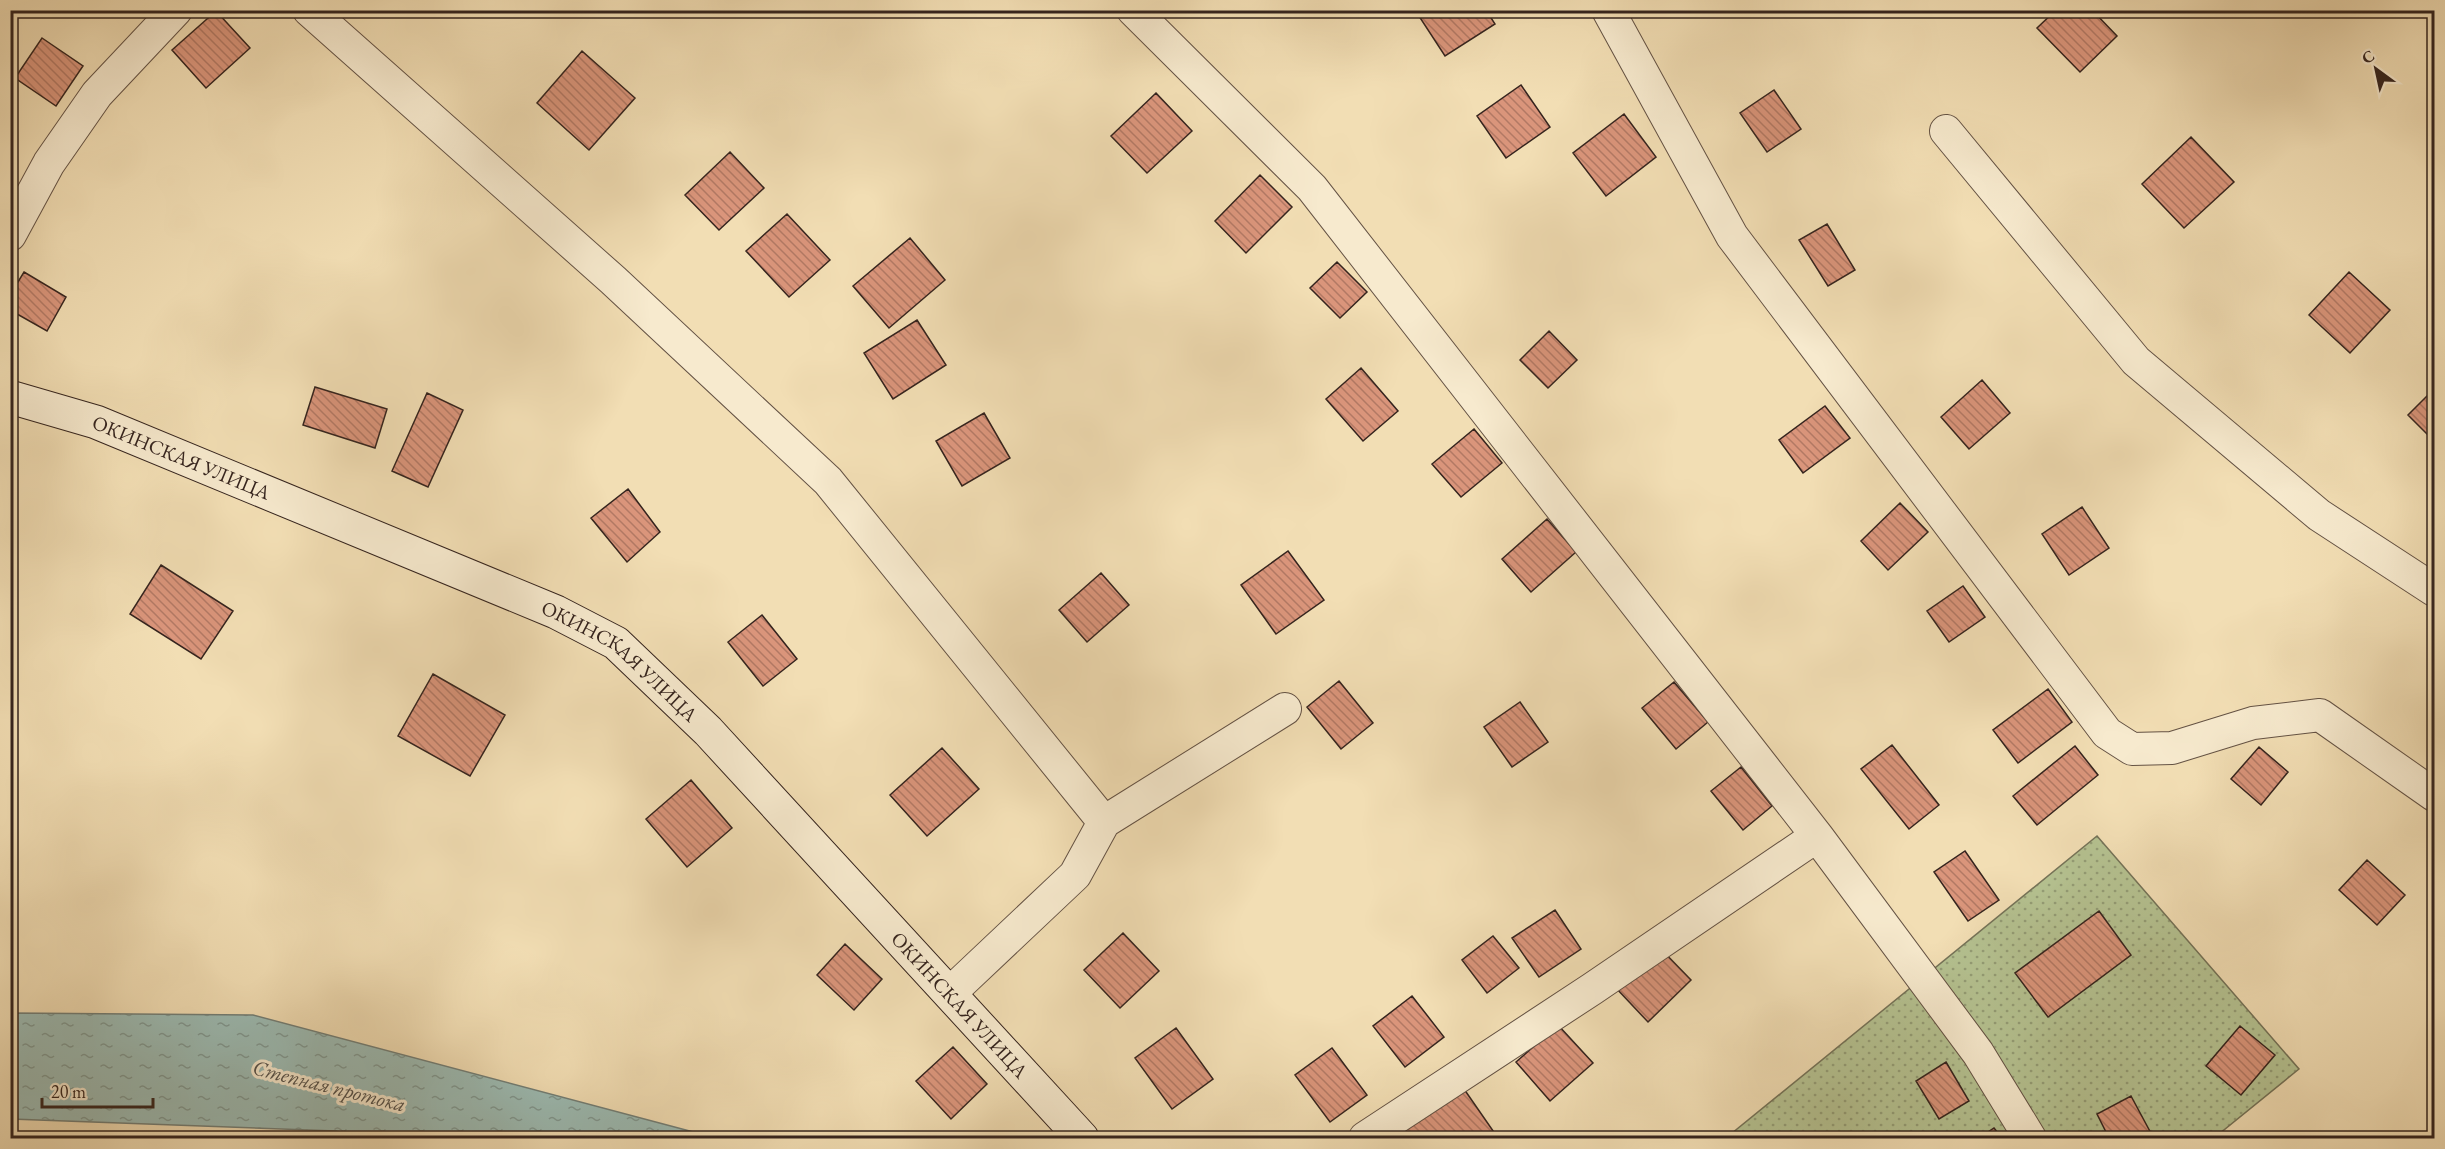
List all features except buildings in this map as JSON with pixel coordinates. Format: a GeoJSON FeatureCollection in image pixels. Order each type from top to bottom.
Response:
{"type":"FeatureCollection","features":[{"type":"Feature","properties":{"kind":"street"},"geometry":{"type":"LineString","coordinates":[[10,235],[49,163],[97,94],[176,10]]}},
{"type":"Feature","properties":{"kind":"street"},"geometry":{"type":"LineString","coordinates":[[309,10],[613,280],[828,482],[1104,822]]}},
{"type":"Feature","properties":{"kind":"street"},"geometry":{"type":"LineString","coordinates":[[1133,10],[1312,188],[1817,836],[1978,1053],[2030,1138]]}},
{"type":"Feature","properties":{"kind":"street"},"geometry":{"type":"LineString","coordinates":[[1608,10],[1732,236],[2107,733],[2132,749],[2172,748],[2253,723],[2320,715],[2432,789]]}},
{"type":"Feature","properties":{"kind":"street"},"geometry":{"type":"LineString","coordinates":[[1946,131],[2136,361],[2319,515],[2434,590]]}},
{"type":"Feature","properties":{"kind":"street","name":"ОКИНСКАЯ УЛИЦА"},"geometry":{"type":"LineString","coordinates":[[10,397],[96,422],[545,608],[616,644],[708,732],[1082,1138]]}},
{"type":"Feature","properties":{"kind":"street"},"geometry":{"type":"LineString","coordinates":[[950,993],[1075,875],[1104,822],[1285,709]]}},
{"type":"Feature","properties":{"kind":"street"},"geometry":{"type":"LineString","coordinates":[[1365,1138],[1592,989],[1817,836]]}},
{"type":"Feature","properties":{"kind":"green space"},"geometry":{"type":"Polygon","coordinates":[[[2097,836],[2299,1069],[2214,1138],[1726,1138],[2097,836]]]}},
{"type":"Feature","properties":{"kind":"water","name":"Степная протока"},"geometry":{"type":"Polygon","coordinates":[[[11,1013],[253,1015],[716,1138],[358,1138],[336,1131],[11,1119],[11,1013]]]}}]}
